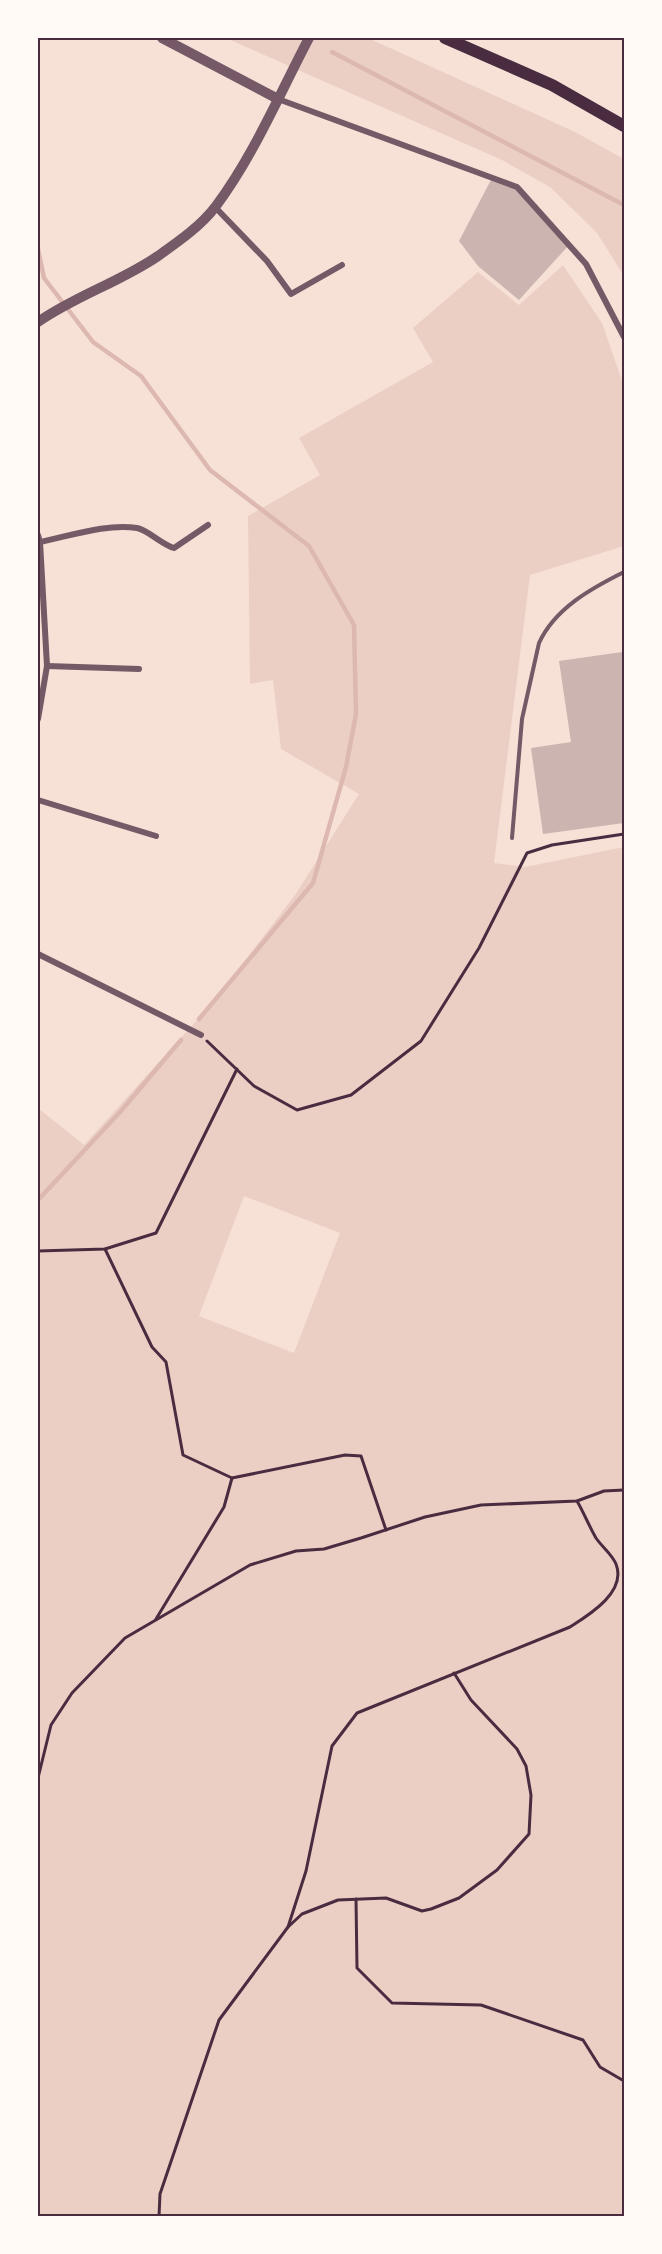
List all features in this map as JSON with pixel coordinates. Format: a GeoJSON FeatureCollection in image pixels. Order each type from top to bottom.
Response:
{"type":"FeatureCollection","features":[{"type":"Feature","properties":{"kind":"main road"},"geometry":{"type":"LineString","coordinates":[[445,38],[552,85],[624,126]]}},
{"type":"Feature","properties":{"kind":"street"},"geometry":{"type":"LineString","coordinates":[[162,38],[278,99],[517,187],[586,264],[624,337]]}},
{"type":"Feature","properties":{"kind":"street"},"geometry":{"type":"LineString","coordinates":[[38,322],[56,310],[156,258],[187,235],[215,207],[278,99],[309,38]]}},
{"type":"Feature","properties":{"kind":"street"},"geometry":{"type":"LineString","coordinates":[[215,207],[267,261],[291,294],[342,264]]}},
{"type":"Feature","properties":{"kind":"street"},"geometry":{"type":"LineString","coordinates":[[38,719],[46,666],[39,538],[103,529],[139,528],[162,544],[174,548],[208,525]]}},
{"type":"Feature","properties":{"kind":"street"},"geometry":{"type":"LineString","coordinates":[[46,666],[139,669]]}},
{"type":"Feature","properties":{"kind":"street"},"geometry":{"type":"LineString","coordinates":[[38,800],[156,836]]}},
{"type":"Feature","properties":{"kind":"street"},"geometry":{"type":"LineString","coordinates":[[38,954],[201,1035]]}},
{"type":"Feature","properties":{"kind":"lane"},"geometry":{"type":"LineString","coordinates":[[512,838],[522,719],[539,643],[544,633],[570,605],[624,572]]}},
{"type":"Feature","properties":{"kind":"path"},"geometry":{"type":"LineString","coordinates":[[201,1035],[254,1086],[297,1110],[351,1095],[421,1041],[479,948],[527,853],[552,845],[624,834]]}},
{"type":"Feature","properties":{"kind":"path"},"geometry":{"type":"LineString","coordinates":[[38,1251],[105,1250],[156,1233],[237,1068]]}},
{"type":"Feature","properties":{"kind":"path"},"geometry":{"type":"LineString","coordinates":[[105,1250],[152,1347],[166,1362],[183,1455],[232,1478],[345,1455],[361,1456],[386,1530]]}},
{"type":"Feature","properties":{"kind":"path"},"geometry":{"type":"LineString","coordinates":[[154,1621],[224,1507],[232,1478]]}},
{"type":"Feature","properties":{"kind":"path"},"geometry":{"type":"LineString","coordinates":[[38,1778],[51,1725],[72,1693],[125,1638],[250,1565],[296,1551],[324,1549],[425,1517],[481,1505],[577,1501],[604,1491],[624,1490]]}},
{"type":"Feature","properties":{"kind":"path"},"geometry":{"type":"LineString","coordinates":[[288,1927],[306,1870],[332,1746],[357,1713],[570,1627],[595,1612],[613,1590],[618,1571],[615,1562],[597,1540],[577,1501]]}},
{"type":"Feature","properties":{"kind":"path"},"geometry":{"type":"LineString","coordinates":[[159,2217],[160,2194],[219,2020],[288,1927],[302,1914],[338,1900],[386,1898],[422,1911],[432,1909],[459,1898],[497,1870],[529,1834],[531,1795],[526,1766],[517,1749],[471,1700],[454,1673]]}},
{"type":"Feature","properties":{"kind":"path"},"geometry":{"type":"LineString","coordinates":[[356,1899],[357,1968],[392,2003],[481,2005],[583,2040],[600,2067],[624,2081]]}},
{"type":"Feature","properties":{"kind":"shaded area"},"geometry":{"type":"Polygon","coordinates":[[[226,38],[368,38],[575,132],[624,159],[624,276],[597,233],[550,187],[502,160],[226,38]]]}},
{"type":"Feature","properties":{"kind":"shaded area"},"geometry":{"type":"Polygon","coordinates":[[[563,265],[602,323],[624,386],[624,546],[530,575],[494,863],[525,867],[624,847],[624,2216],[38,2216],[38,1108],[84,1145],[215,1000],[295,895],[359,794],[281,749],[273,680],[250,684],[248,516],[320,475],[299,438],[433,362],[413,328],[478,272],[519,305],[563,265]],[[244,1196],[199,1316],[294,1353],[340,1233],[244,1196]]]}},
{"type":"Feature","properties":{"kind":"building"},"geometry":{"type":"Polygon","coordinates":[[[492,178],[517,187],[569,245],[519,300],[478,266],[459,241],[492,178]]]}},
{"type":"Feature","properties":{"kind":"building"},"geometry":{"type":"Polygon","coordinates":[[[622,652],[624,659],[624,823],[543,834],[531,748],[571,742],[559,661],[622,652]]]}},
{"type":"Feature","properties":{"kind":"waterway"},"geometry":{"type":"LineString","coordinates":[[332,52],[624,205]]}},
{"type":"Feature","properties":{"kind":"waterway"},"geometry":{"type":"LineString","coordinates":[[38,249],[44,278],[93,342],[141,376],[210,470],[309,546],[354,625],[356,714],[346,767],[313,883],[199,1019]]}},
{"type":"Feature","properties":{"kind":"waterway"},"geometry":{"type":"LineString","coordinates":[[38,1200],[121,1111],[181,1040]]}}]}
